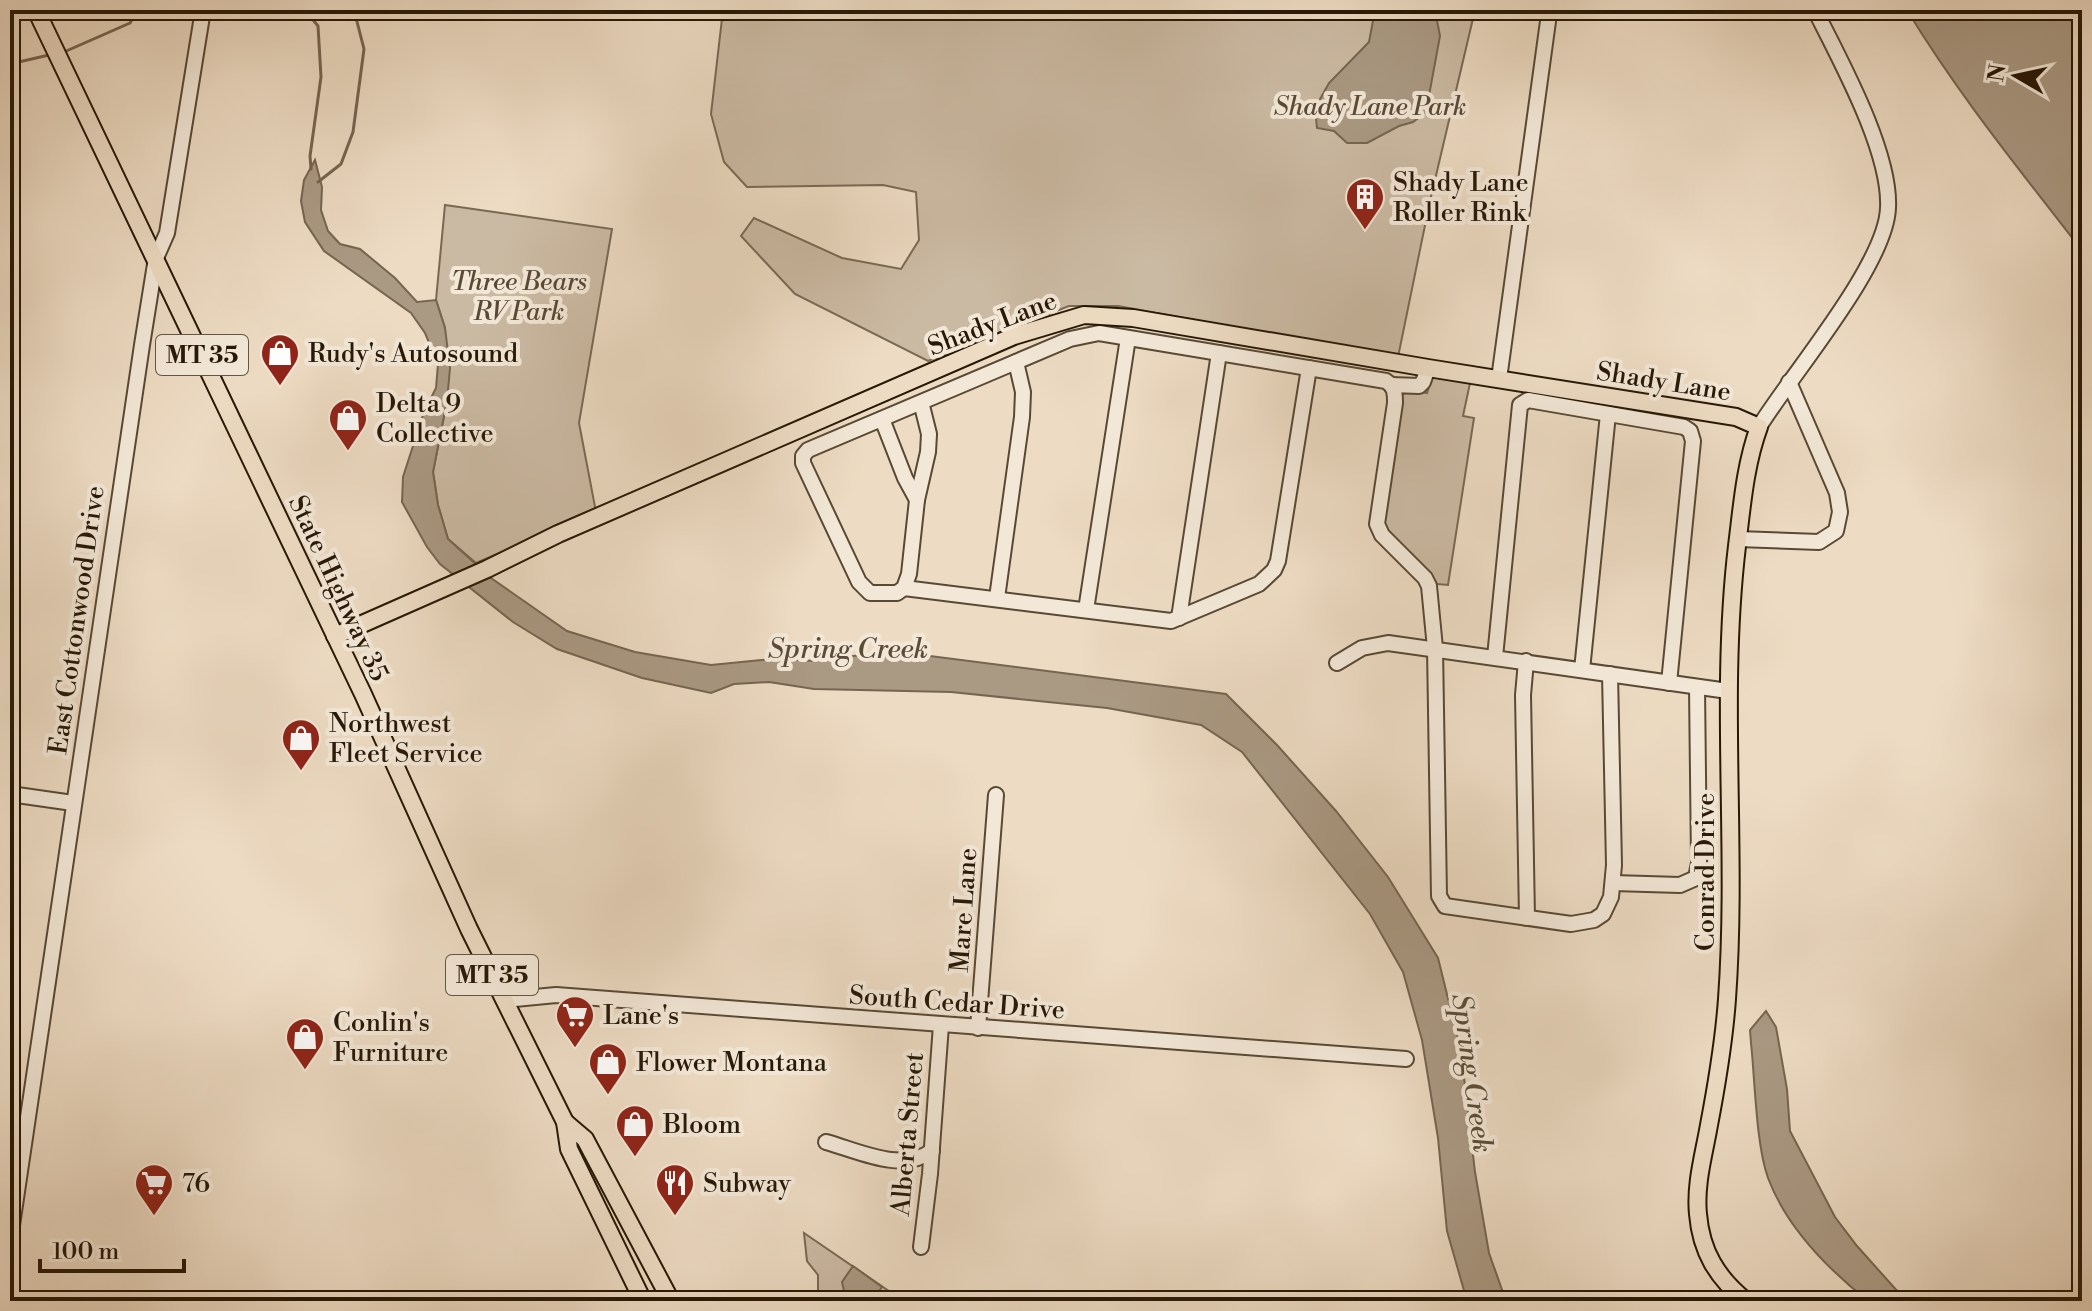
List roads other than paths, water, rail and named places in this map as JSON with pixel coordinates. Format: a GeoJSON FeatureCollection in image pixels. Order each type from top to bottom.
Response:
{"type":"FeatureCollection","features":[{"type":"Feature","properties":{"kind":"main road","name":"State Highway 35"},"geometry":{"type":"LineString","coordinates":[[36,10],[335,636],[463,917],[565,1122],[569,1149],[643,1301]]}},
{"type":"Feature","properties":{"kind":"main road","name":"Shady Lane"},"geometry":{"type":"LineString","coordinates":[[335,636],[558,534],[894,387],[1014,336],[1084,315],[1133,318],[1736,417],[1759,427]]}},
{"type":"Feature","properties":{"kind":"main road","name":"Conrad Drive"},"geometry":{"type":"LineString","coordinates":[[1746,1301],[1729,1287],[1710,1261],[1699,1230],[1697,1210],[1701,1168],[1723,1045],[1727,998],[1731,836],[1729,624],[1748,464],[1759,427]]}},
{"type":"Feature","properties":{"kind":"main road","name":"State Highway 35"},"geometry":{"type":"LineString","coordinates":[[565,1122],[585,1139],[671,1301]]}},
{"type":"Feature","properties":{"kind":"street","name":"East Cottonwood Drive"},"geometry":{"type":"LineString","coordinates":[[10,1239],[156,258],[167,233],[203,10]]}},
{"type":"Feature","properties":{"kind":"street"},"geometry":{"type":"LineString","coordinates":[[1759,427],[1876,251],[1888,209],[1882,162],[1852,83],[1815,10]]}},
{"type":"Feature","properties":{"kind":"street"},"geometry":{"type":"LineString","coordinates":[[1499,379],[1549,14]]}},
{"type":"Feature","properties":{"kind":"street"},"geometry":{"type":"LineString","coordinates":[[921,402],[929,434],[928,452],[917,500],[909,574],[904,588],[897,593],[870,593],[859,582],[803,463],[803,456],[808,450],[882,419],[902,410],[921,402],[1016,362],[1086,334],[1099,333],[1309,368],[1386,381],[1391,385],[1395,391],[1395,403],[1377,524],[1382,535],[1425,578],[1429,586],[1435,648],[1441,902],[1445,906],[1571,924],[1594,920],[1603,914],[1613,883],[1610,674]]}},
{"type":"Feature","properties":{"kind":"street"},"geometry":{"type":"LineString","coordinates":[[1086,610],[1128,338]]}},
{"type":"Feature","properties":{"kind":"street"},"geometry":{"type":"LineString","coordinates":[[1179,618],[1219,353]]}},
{"type":"Feature","properties":{"kind":"street"},"geometry":{"type":"LineString","coordinates":[[997,598],[1022,417],[1023,392],[1016,362]]}},
{"type":"Feature","properties":{"kind":"street"},"geometry":{"type":"LineString","coordinates":[[904,588],[1171,621],[1259,584],[1274,570],[1278,561],[1309,368]]}},
{"type":"Feature","properties":{"kind":"street"},"geometry":{"type":"LineString","coordinates":[[1391,385],[1419,386],[1428,368]]}},
{"type":"Feature","properties":{"kind":"street"},"geometry":{"type":"LineString","coordinates":[[1738,539],[1819,542],[1836,531],[1840,512],[1837,493],[1789,382]]}},
{"type":"Feature","properties":{"kind":"street"},"geometry":{"type":"LineString","coordinates":[[894,387],[902,410]]}},
{"type":"Feature","properties":{"kind":"street"},"geometry":{"type":"LineString","coordinates":[[1495,657],[1520,405],[1528,400],[1684,427],[1690,431],[1693,441],[1669,683]]}},
{"type":"Feature","properties":{"kind":"street"},"geometry":{"type":"LineString","coordinates":[[1582,670],[1608,414]]}},
{"type":"Feature","properties":{"kind":"street"},"geometry":{"type":"LineString","coordinates":[[882,419],[917,500]]}},
{"type":"Feature","properties":{"kind":"street"},"geometry":{"type":"LineString","coordinates":[[1337,663],[1362,648],[1388,643],[1728,691]]}},
{"type":"Feature","properties":{"kind":"street"},"geometry":{"type":"LineString","coordinates":[[1526,661],[1523,695],[1527,918]]}},
{"type":"Feature","properties":{"kind":"street"},"geometry":{"type":"LineString","coordinates":[[1613,883],[1680,885],[1696,878],[1699,863],[1697,687]]}},
{"type":"Feature","properties":{"kind":"street"},"geometry":{"type":"LineString","coordinates":[[10,794],[73,803]]}},
{"type":"Feature","properties":{"kind":"street","name":"Mare Lane"},"geometry":{"type":"LineString","coordinates":[[978,1028],[996,795]]}},
{"type":"Feature","properties":{"kind":"street","name":"South Cedar Drive"},"geometry":{"type":"LineString","coordinates":[[504,1000],[556,995],[1406,1059]]}},
{"type":"Feature","properties":{"kind":"street","name":"Alberta Street"},"geometry":{"type":"LineString","coordinates":[[921,1247],[941,1025]]}},
{"type":"Feature","properties":{"kind":"street"},"geometry":{"type":"LineString","coordinates":[[826,1142],[909,1162],[932,1151]]}},
{"type":"Feature","properties":{"kind":"waterway","name":"Spring Creek"},"geometry":{"type":"LineString","coordinates":[[64,52],[130,23],[137,10]]}},
{"type":"Feature","properties":{"kind":"waterway","name":"Spring Creek"},"geometry":{"type":"LineString","coordinates":[[305,10],[318,26],[321,77],[311,169]]}},
{"type":"Feature","properties":{"kind":"waterway"},"geometry":{"type":"LineString","coordinates":[[318,182],[341,164],[353,132],[364,49],[354,10]]}},
{"type":"Feature","properties":{"kind":"waterway","name":"Spring Creek"},"geometry":{"type":"LineString","coordinates":[[10,64],[49,55]]}},
{"type":"Feature","properties":{"kind":"place","name":"Shady Lane Roller Rink"},"geometry":{"type":"Point","coordinates":[1365,231]}},
{"type":"Feature","properties":{"kind":"place","name":"Rudy's Autosound"},"geometry":{"type":"Point","coordinates":[280,387]}},
{"type":"Feature","properties":{"kind":"place","name":"Delta 9 Collective"},"geometry":{"type":"Point","coordinates":[348,452]}},
{"type":"Feature","properties":{"kind":"place","name":"Northwest Fleet Service"},"geometry":{"type":"Point","coordinates":[301,772]}},
{"type":"Feature","properties":{"kind":"place","name":"Lane's"},"geometry":{"type":"Point","coordinates":[575,1049]}},
{"type":"Feature","properties":{"kind":"place","name":"Conlin's Furniture"},"geometry":{"type":"Point","coordinates":[305,1071]}},
{"type":"Feature","properties":{"kind":"place","name":"Flower Montana"},"geometry":{"type":"Point","coordinates":[608,1096]}},
{"type":"Feature","properties":{"kind":"place","name":"Bloom"},"geometry":{"type":"Point","coordinates":[635,1158]}},
{"type":"Feature","properties":{"kind":"place","name":"76"},"geometry":{"type":"Point","coordinates":[154,1217]}},
{"type":"Feature","properties":{"kind":"place","name":"Subway"},"geometry":{"type":"Point","coordinates":[675,1217]}},
{"type":"Feature","properties":{"kind":"park label","name":"Shady Lane Park"},"geometry":{"type":"Point","coordinates":[1370,106]}},
{"type":"Feature","properties":{"kind":"park label","name":"Three Bears RV Park"},"geometry":{"type":"Point","coordinates":[519,296]}}]}
